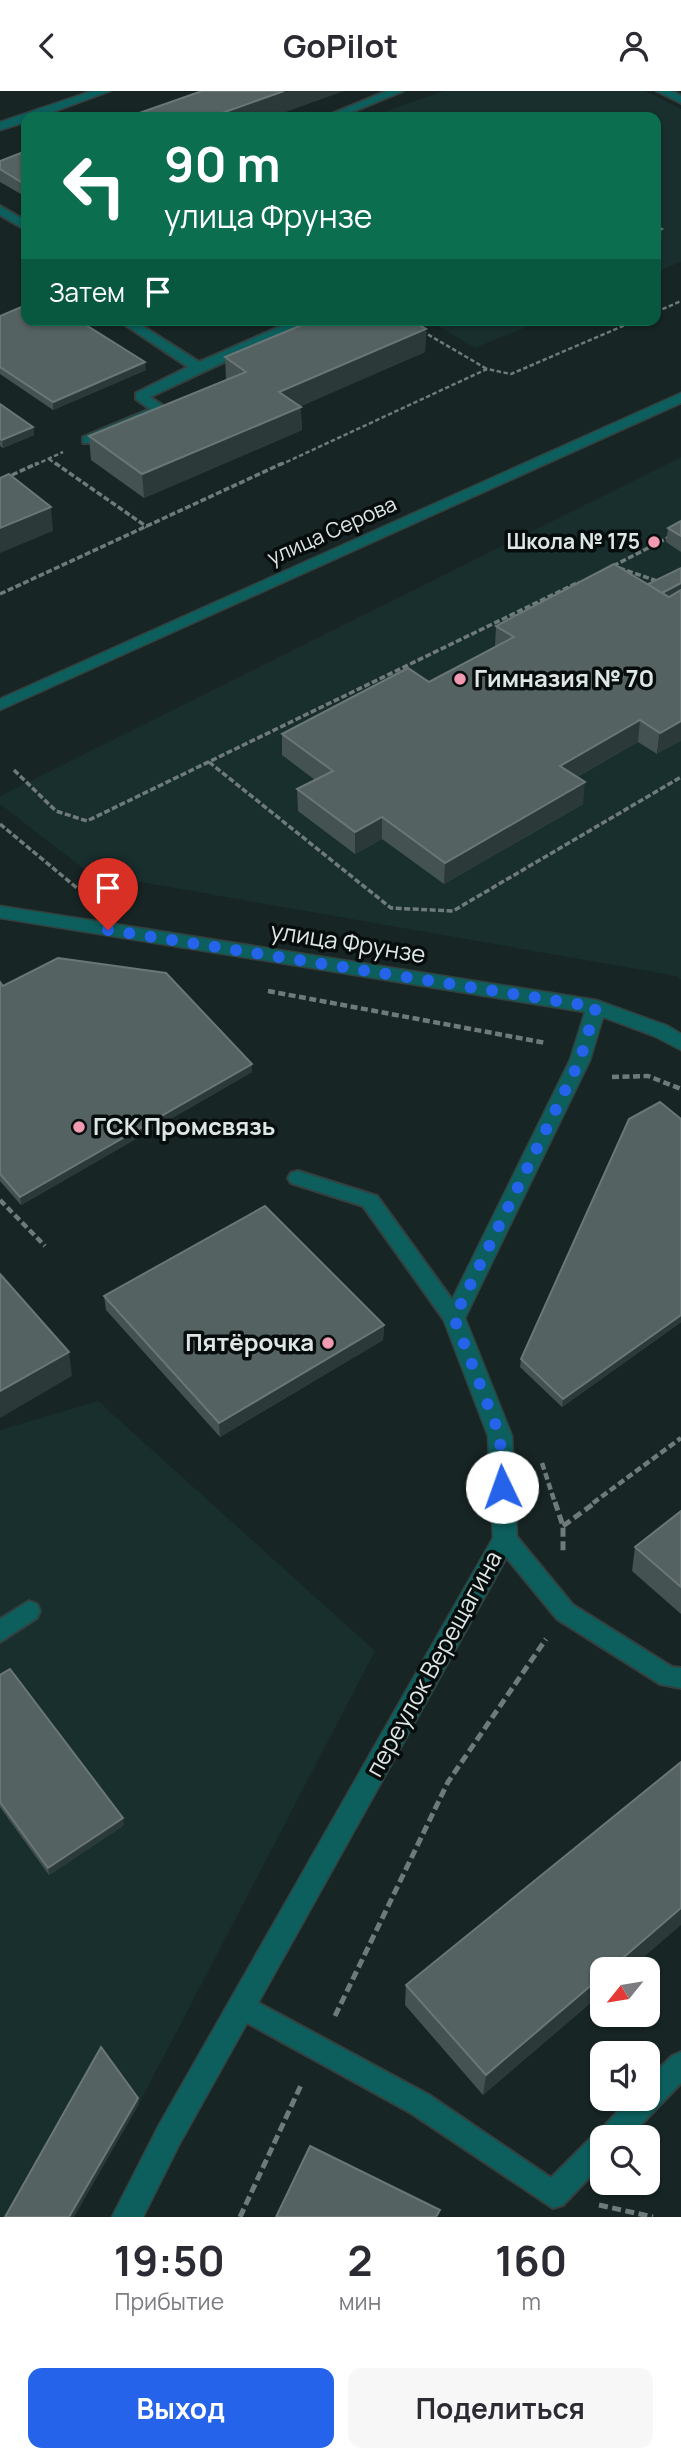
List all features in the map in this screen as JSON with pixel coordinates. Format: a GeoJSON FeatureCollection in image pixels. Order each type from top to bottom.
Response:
{"type":"FeatureCollection","features":[{"type":"Feature","properties":{"kind":"street"},"geometry":{"type":"LineString","coordinates":[[42,112],[104,91]]}},
{"type":"Feature","properties":{"kind":"street"},"geometry":{"type":"LineString","coordinates":[[0,127],[21,119]]}},
{"type":"Feature","properties":{"kind":"street","name":"улица Серова"},"geometry":{"type":"LineString","coordinates":[[0,705],[681,397]]}},
{"type":"Feature","properties":{"kind":"street","name":"улица Фрунзе"},"geometry":{"type":"LineString","coordinates":[[0,912],[596,1007],[662,1031],[681,1043]]}},
{"type":"Feature","properties":{"kind":"street"},"geometry":{"type":"LineString","coordinates":[[454,1318],[580,1060],[596,1007]]}},
{"type":"Feature","properties":{"kind":"street","name":"переулок Верещагина"},"geometry":{"type":"LineString","coordinates":[[127,2217],[169,2135],[505,1539],[500,1436],[454,1318]]}},
{"type":"Feature","properties":{"kind":"lane"},"geometry":{"type":"LineString","coordinates":[[343,112],[397,91]]}},
{"type":"Feature","properties":{"kind":"lane"},"geometry":{"type":"LineString","coordinates":[[663,91],[681,100]]}},
{"type":"Feature","properties":{"kind":"lane"},"geometry":{"type":"LineString","coordinates":[[0,210],[21,223]]}},
{"type":"Feature","properties":{"kind":"lane"},"geometry":{"type":"LineString","coordinates":[[0,231],[21,226]]}},
{"type":"Feature","properties":{"kind":"lane"},"geometry":{"type":"LineString","coordinates":[[133,326],[198,367]]}},
{"type":"Feature","properties":{"kind":"lane"},"geometry":{"type":"LineString","coordinates":[[88,440],[160,410],[141,396],[198,367],[293,326]]}},
{"type":"Feature","properties":{"kind":"lane"},"geometry":{"type":"LineString","coordinates":[[298,1178],[370,1201],[454,1318]]}},
{"type":"Feature","properties":{"kind":"lane"},"geometry":{"type":"LineString","coordinates":[[505,1539],[565,1612],[668,1677],[681,1678]]}},
{"type":"Feature","properties":{"kind":"lane"},"geometry":{"type":"LineString","coordinates":[[0,1632],[29,1611]]}},
{"type":"Feature","properties":{"kind":"lane"},"geometry":{"type":"LineString","coordinates":[[242,2006],[420,2105],[553,2195],[590,2157]]}},
{"type":"Feature","properties":{"kind":"lane"},"geometry":{"type":"LineString","coordinates":[[623,2125],[681,2066]]}},
{"type":"Feature","properties":{"kind":"path"},"geometry":{"type":"LineString","coordinates":[[661,310],[681,301]]}},
{"type":"Feature","properties":{"kind":"path"},"geometry":{"type":"LineString","coordinates":[[415,327],[487,369],[511,374],[622,326]]}},
{"type":"Feature","properties":{"kind":"path"},"geometry":{"type":"LineString","coordinates":[[0,594],[487,369]]}},
{"type":"Feature","properties":{"kind":"path"},"geometry":{"type":"LineString","coordinates":[[12,475],[88,440]]}},
{"type":"Feature","properties":{"kind":"path"},"geometry":{"type":"LineString","coordinates":[[49,459],[148,527]]}},
{"type":"Feature","properties":{"kind":"path"},"geometry":{"type":"LineString","coordinates":[[671,586],[613,566],[681,531]]}},
{"type":"Feature","properties":{"kind":"path"},"geometry":{"type":"LineString","coordinates":[[14,770],[56,811],[87,821],[588,578]]}},
{"type":"Feature","properties":{"kind":"path"},"geometry":{"type":"LineString","coordinates":[[209,762],[391,908],[453,911],[681,777]]}},
{"type":"Feature","properties":{"kind":"path"},"geometry":{"type":"LineString","coordinates":[[259,989],[545,1043]]}},
{"type":"Feature","properties":{"kind":"path"},"geometry":{"type":"LineString","coordinates":[[612,1076],[648,1076],[681,1089]]}},
{"type":"Feature","properties":{"kind":"path"},"geometry":{"type":"LineString","coordinates":[[0,1200],[45,1246]]}},
{"type":"Feature","properties":{"kind":"path"},"geometry":{"type":"LineString","coordinates":[[563,1527],[681,1438]]}},
{"type":"Feature","properties":{"kind":"path"},"geometry":{"type":"LineString","coordinates":[[341,2003],[448,1782]]}},
{"type":"Feature","properties":{"kind":"path"},"geometry":{"type":"LineString","coordinates":[[240,2217],[304,2080]]}},
{"type":"Feature","properties":{"kind":"path"},"geometry":{"type":"LineString","coordinates":[[553,2195],[653,2217]]}},
{"type":"Feature","properties":{"kind":"shaded area"},"geometry":{"type":"Polygon","coordinates":[[[443,91],[645,91],[681,109],[681,262],[661,270],[661,112],[384,112],[443,91]]]}},
{"type":"Feature","properties":{"kind":"shaded area"},"geometry":{"type":"Polygon","coordinates":[[[438,326],[528,326],[475,348],[438,326]]]}},
{"type":"Feature","properties":{"kind":"shaded area","name":"Гимназия № 70"},"geometry":{"type":"Polygon","coordinates":[[[681,457],[681,980],[676,976],[89,873],[0,804],[0,796],[681,457]]]}},
{"type":"Feature","properties":{"kind":"shaded area"},"geometry":{"type":"Polygon","coordinates":[[[98,1401],[375,1651],[139,2104],[74,2217],[0,2217],[0,1430],[98,1401]]]}},
{"type":"Feature","properties":{"kind":"building"},"geometry":{"type":"Polygon","coordinates":[[[202,91],[284,91],[225,112],[142,112],[202,91]]]}},
{"type":"Feature","properties":{"kind":"building"},"geometry":{"type":"Polygon","coordinates":[[[21,153],[21,182],[0,169],[0,161],[21,153]]]}},
{"type":"Feature","properties":{"kind":"building"},"geometry":{"type":"Polygon","coordinates":[[[21,307],[21,326],[88,326],[145,362],[53,402],[0,367],[0,316],[21,307]]]}},
{"type":"Feature","properties":{"kind":"building"},"geometry":{"type":"Polygon","coordinates":[[[300,326],[421,326],[426,329],[279,392],[301,407],[142,474],[89,436],[246,372],[225,357],[300,326]]]}},
{"type":"Feature","properties":{"kind":"building"},"geometry":{"type":"Polygon","coordinates":[[[0,404],[33,427],[0,439],[0,404]]]}},
{"type":"Feature","properties":{"kind":"building"},"geometry":{"type":"Polygon","coordinates":[[[9,474],[51,507],[0,528],[0,478],[9,474]]]}},
{"type":"Feature","properties":{"kind":"building"},"geometry":{"type":"Polygon","coordinates":[[[681,521],[681,536],[668,528],[681,521]]]}},
{"type":"Feature","properties":{"kind":"building"},"geometry":{"type":"Polygon","coordinates":[[[614,564],[669,597],[681,590],[681,721],[660,733],[640,720],[560,766],[585,782],[445,863],[382,817],[355,832],[297,789],[333,771],[282,734],[408,668],[429,682],[514,637],[496,626],[614,564]]]}},
{"type":"Feature","properties":{"kind":"building"},"geometry":{"type":"Polygon","coordinates":[[[681,568],[681,583],[662,593],[648,584],[681,568]]]}},
{"type":"Feature","properties":{"kind":"building","name":"ГСК Промсвязь"},"geometry":{"type":"Polygon","coordinates":[[[58,958],[166,973],[252,1064],[20,1197],[0,1174],[0,982],[3,986],[58,958]]]}},
{"type":"Feature","properties":{"kind":"building"},"geometry":{"type":"Polygon","coordinates":[[[660,1102],[681,1119],[681,1315],[563,1399],[521,1359],[629,1119],[660,1102]]]}},
{"type":"Feature","properties":{"kind":"building"},"geometry":{"type":"Polygon","coordinates":[[[265,1206],[384,1325],[219,1423],[104,1296],[265,1206]]]}},
{"type":"Feature","properties":{"kind":"building"},"geometry":{"type":"Polygon","coordinates":[[[0,1274],[69,1352],[0,1391],[0,1274]]]}},
{"type":"Feature","properties":{"kind":"building"},"geometry":{"type":"Polygon","coordinates":[[[681,1511],[681,1587],[635,1547],[681,1511]]]}},
{"type":"Feature","properties":{"kind":"building"},"geometry":{"type":"Polygon","coordinates":[[[10,1669],[123,1818],[48,1868],[0,1802],[0,1675],[10,1669]]]}},
{"type":"Feature","properties":{"kind":"building"},"geometry":{"type":"Polygon","coordinates":[[[681,1762],[681,1908],[624,1957],[590,1957],[590,1986],[486,2075],[406,1985],[681,1762]]]}},
{"type":"Feature","properties":{"kind":"building"},"geometry":{"type":"Polygon","coordinates":[[[101,2047],[138,2098],[69,2217],[5,2217],[101,2047]]]}},
{"type":"Feature","properties":{"kind":"building"},"geometry":{"type":"Polygon","coordinates":[[[310,2146],[440,2210],[436,2217],[276,2217],[310,2146]]]}},
{"type":"Feature","properties":{"kind":"place","name":"Школа № 175"},"geometry":{"type":"Point","coordinates":[654,542]}},
{"type":"Feature","properties":{"kind":"place","name":"Гимназия № 70"},"geometry":{"type":"Point","coordinates":[460,679]}},
{"type":"Feature","properties":{"kind":"place","name":"ГСК Промсвязь"},"geometry":{"type":"Point","coordinates":[79,1127]}},
{"type":"Feature","properties":{"kind":"place","name":"Пятёрочка"},"geometry":{"type":"Point","coordinates":[328,1343]}},
{"type":"Feature","properties":{"kind":"route"},"geometry":{"type":"LineString","coordinates":[[108,930],[596,1007],[580,1060],[454,1318],[500,1436],[502,1487]]}}]}
